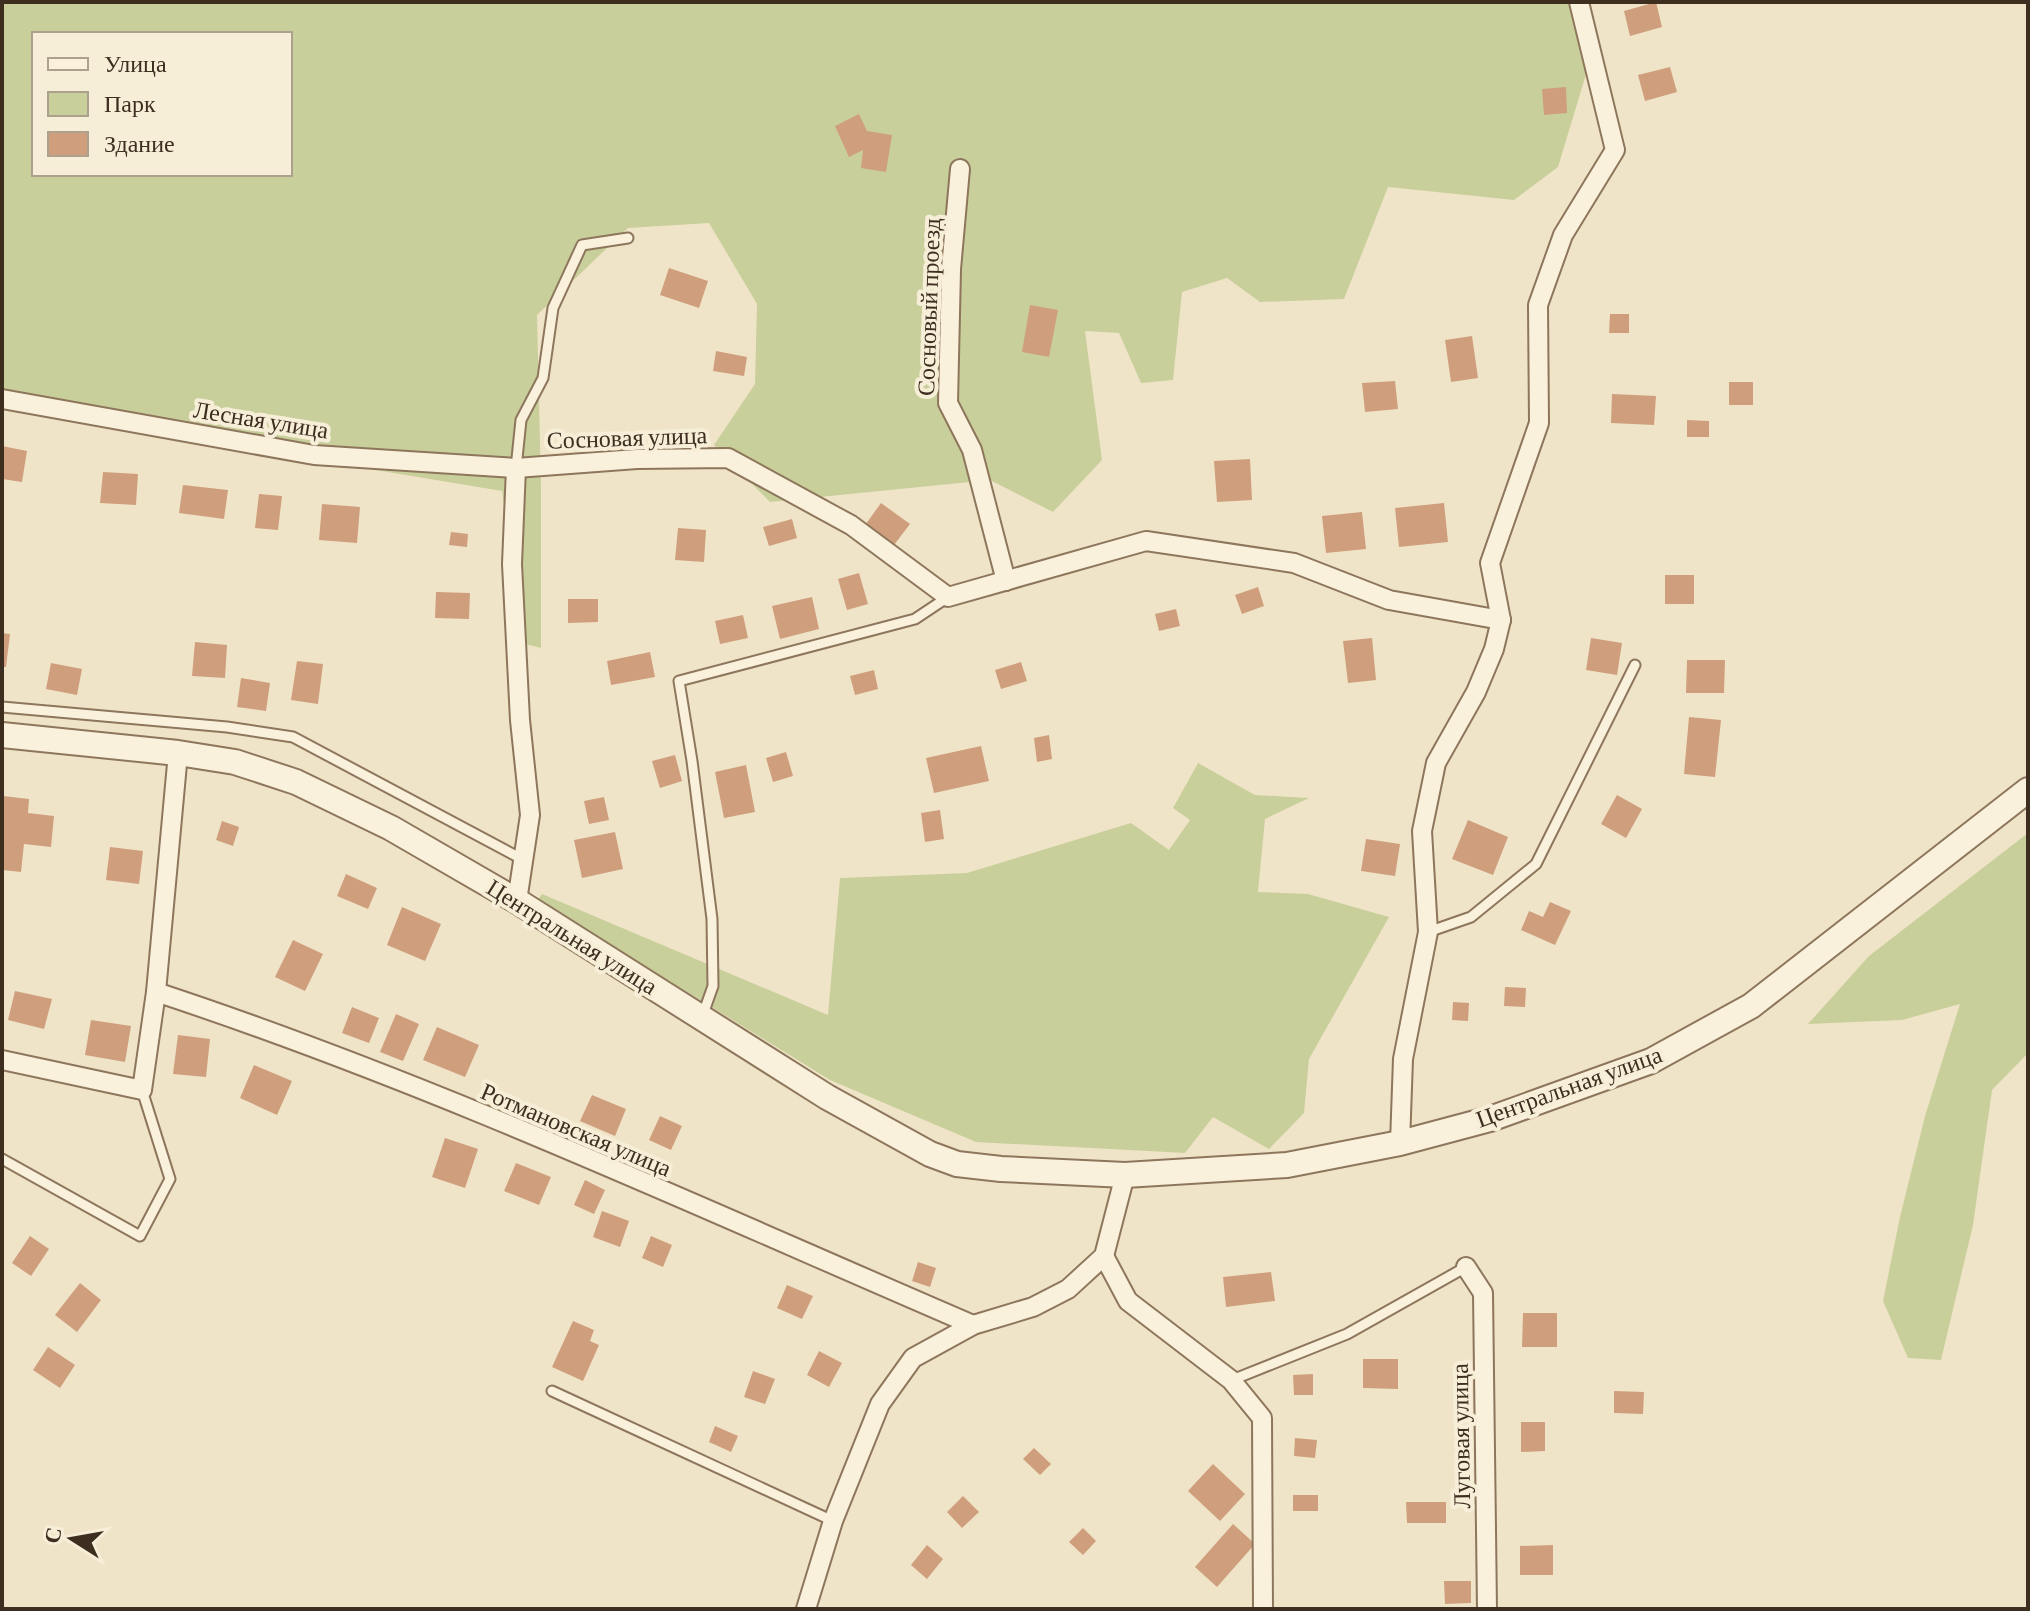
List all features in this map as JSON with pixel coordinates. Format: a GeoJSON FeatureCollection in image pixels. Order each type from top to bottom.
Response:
{"type":"FeatureCollection","features":[{"type":"Feature","properties":{"kind":"street"},"geometry":{"type":"LineString","coordinates":[[1400,1143],[1403,1059],[1428,932],[1422,831],[1436,763],[1476,692],[1494,649],[1501,620],[1490,563],[1539,423],[1538,305],[1563,235],[1615,150],[1579,2]]}},
{"type":"Feature","properties":{"kind":"street","name":"Сосновый проезд"},"geometry":{"type":"LineString","coordinates":[[960,169],[951,269],[948,403],[972,450],[1006,581]]}},
{"type":"Feature","properties":{"kind":"street","name":"Лесная улица"},"geometry":{"type":"LineString","coordinates":[[2,399],[314,455],[516,468]]}},
{"type":"Feature","properties":{"kind":"street","name":"Сосновая улица"},"geometry":{"type":"LineString","coordinates":[[517,901],[530,815],[520,720],[512,564],[516,468],[637,459],[728,458],[851,525],[948,597]]}},
{"type":"Feature","properties":{"kind":"street"},"geometry":{"type":"LineString","coordinates":[[948,597],[1146,541],[1294,563],[1389,600],[1501,620]]}},
{"type":"Feature","properties":{"kind":"street","name":"Центральная улица"},"geometry":{"type":"LineString","coordinates":[[2,735],[235,762],[296,782],[391,828],[517,901],[827,1097],[930,1154],[957,1164],[1125,1175],[1287,1165],[1400,1143],[1490,1119],[1651,1061],[1738,1013],[1841,937],[2028,790]]}},
{"type":"Feature","properties":{"kind":"street"},"geometry":{"type":"LineString","coordinates":[[2,1060],[142,1090],[156,992],[178,753]]}},
{"type":"Feature","properties":{"kind":"street","name":"Ротмановская улица"},"geometry":{"type":"LineString","coordinates":[[156,992],[268,1029],[488,1118],[973,1325]]}},
{"type":"Feature","properties":{"kind":"street"},"geometry":{"type":"LineString","coordinates":[[806,1609],[833,1521],[880,1404],[896,1381],[913,1358],[973,1325],[1033,1307],[1068,1289],[1104,1256],[1125,1175]]}},
{"type":"Feature","properties":{"kind":"street"},"geometry":{"type":"LineString","coordinates":[[1104,1256],[1128,1301],[1231,1380],[1262,1418],[1263,1609]]}},
{"type":"Feature","properties":{"kind":"street","name":"Луговая улица"},"geometry":{"type":"LineString","coordinates":[[1466,1267],[1483,1293],[1487,1609]]}},
{"type":"Feature","properties":{"kind":"lane"},"geometry":{"type":"LineString","coordinates":[[516,468],[521,420],[543,378],[553,308],[582,245],[628,238]]}},
{"type":"Feature","properties":{"kind":"lane"},"geometry":{"type":"LineString","coordinates":[[702,1017],[713,986],[712,919],[679,681],[915,619],[948,597]]}},
{"type":"Feature","properties":{"kind":"lane"},"geometry":{"type":"LineString","coordinates":[[1428,932],[1471,917],[1536,864],[1635,665]]}},
{"type":"Feature","properties":{"kind":"lane"},"geometry":{"type":"LineString","coordinates":[[2,707],[227,727],[293,737],[523,859]]}},
{"type":"Feature","properties":{"kind":"lane"},"geometry":{"type":"LineString","coordinates":[[2,1159],[140,1236],[170,1179],[142,1090]]}},
{"type":"Feature","properties":{"kind":"lane"},"geometry":{"type":"LineString","coordinates":[[1231,1380],[1347,1334],[1466,1267]]}},
{"type":"Feature","properties":{"kind":"lane"},"geometry":{"type":"LineString","coordinates":[[552,1391],[833,1521]]}},
{"type":"Feature","properties":{"kind":"green space"},"geometry":{"type":"Polygon","coordinates":[[[2,2],[1568,2],[1587,71],[1558,167],[1514,200],[1388,187],[1344,299],[1260,302],[1227,278],[1182,292],[1173,380],[1141,383],[1119,333],[1085,331],[1102,460],[1053,512],[990,480],[770,502],[714,445],[755,384],[757,304],[709,223],[628,228],[537,315],[541,648],[525,644],[502,491],[76,420],[2,397],[2,2]]]}},
{"type":"Feature","properties":{"kind":"green space"},"geometry":{"type":"Polygon","coordinates":[[[1198,763],[1255,795],[1309,798],[1265,819],[1258,892],[1308,894],[1389,917],[1309,1059],[1304,1113],[1269,1149],[1213,1117],[1185,1153],[976,1142],[830,1080],[538,900],[542,894],[828,1015],[840,878],[967,873],[1131,823],[1169,850],[1190,820],[1173,808],[1198,763]]]}},
{"type":"Feature","properties":{"kind":"green space"},"geometry":{"type":"Polygon","coordinates":[[[2028,833],[2028,1053],[1992,1090],[1973,1225],[1941,1360],[1908,1358],[1883,1301],[1925,1116],[1960,1004],[1902,1020],[1808,1024],[1869,956],[2028,833]]]}},
{"type":"Feature","properties":{"kind":"building"},"geometry":{"type":"Polygon","coordinates":[[[1656,2],[1662,27],[1630,36],[1624,11],[1656,2]]]}},
{"type":"Feature","properties":{"kind":"building"},"geometry":{"type":"Polygon","coordinates":[[[1670,67],[1677,92],[1645,101],[1638,75],[1670,67]]]}},
{"type":"Feature","properties":{"kind":"building"},"geometry":{"type":"Polygon","coordinates":[[[1566,87],[1567,113],[1544,115],[1542,89],[1566,87]]]}},
{"type":"Feature","properties":{"kind":"building"},"geometry":{"type":"Polygon","coordinates":[[[859,114],[867,131],[892,135],[886,172],[861,168],[863,150],[849,157],[835,126],[859,114]]]}},
{"type":"Feature","properties":{"kind":"building"},"geometry":{"type":"Polygon","coordinates":[[[669,268],[708,281],[699,308],[660,295],[669,268]]]}},
{"type":"Feature","properties":{"kind":"building"},"geometry":{"type":"Polygon","coordinates":[[[1030,305],[1058,310],[1049,357],[1022,352],[1030,305]]]}},
{"type":"Feature","properties":{"kind":"building"},"geometry":{"type":"Polygon","coordinates":[[[1610,314],[1629,314],[1629,333],[1609,333],[1610,314]]]}},
{"type":"Feature","properties":{"kind":"building"},"geometry":{"type":"Polygon","coordinates":[[[1472,336],[1478,378],[1451,382],[1445,340],[1472,336]]]}},
{"type":"Feature","properties":{"kind":"building"},"geometry":{"type":"Polygon","coordinates":[[[716,351],[747,357],[744,376],[713,371],[716,351]]]}},
{"type":"Feature","properties":{"kind":"building"},"geometry":{"type":"Polygon","coordinates":[[[1395,381],[1398,409],[1365,412],[1362,383],[1395,381]]]}},
{"type":"Feature","properties":{"kind":"building"},"geometry":{"type":"Polygon","coordinates":[[[1729,382],[1753,382],[1753,405],[1729,405],[1729,382]]]}},
{"type":"Feature","properties":{"kind":"building"},"geometry":{"type":"Polygon","coordinates":[[[1612,394],[1656,396],[1654,425],[1611,423],[1612,394]]]}},
{"type":"Feature","properties":{"kind":"building"},"geometry":{"type":"Polygon","coordinates":[[[1687,420],[1709,421],[1709,437],[1687,437],[1687,420]]]}},
{"type":"Feature","properties":{"kind":"building"},"geometry":{"type":"Polygon","coordinates":[[[2,446],[27,451],[22,482],[2,479],[2,446]]]}},
{"type":"Feature","properties":{"kind":"building"},"geometry":{"type":"Polygon","coordinates":[[[1250,459],[1252,500],[1217,502],[1214,461],[1250,459]]]}},
{"type":"Feature","properties":{"kind":"building"},"geometry":{"type":"Polygon","coordinates":[[[103,472],[138,474],[136,505],[100,503],[103,472]]]}},
{"type":"Feature","properties":{"kind":"building"},"geometry":{"type":"Polygon","coordinates":[[[183,485],[228,490],[224,519],[179,513],[183,485]]]}},
{"type":"Feature","properties":{"kind":"building"},"geometry":{"type":"Polygon","coordinates":[[[259,494],[282,496],[278,530],[255,528],[259,494]]]}},
{"type":"Feature","properties":{"kind":"building"},"geometry":{"type":"Polygon","coordinates":[[[881,503],[910,524],[891,549],[863,528],[881,503]]]}},
{"type":"Feature","properties":{"kind":"building"},"geometry":{"type":"Polygon","coordinates":[[[1444,503],[1448,542],[1399,547],[1395,508],[1444,503]]]}},
{"type":"Feature","properties":{"kind":"building"},"geometry":{"type":"Polygon","coordinates":[[[322,504],[360,507],[357,543],[319,540],[322,504]]]}},
{"type":"Feature","properties":{"kind":"building"},"geometry":{"type":"Polygon","coordinates":[[[1362,512],[1366,549],[1326,553],[1322,516],[1362,512]]]}},
{"type":"Feature","properties":{"kind":"building"},"geometry":{"type":"Polygon","coordinates":[[[792,519],[797,538],[769,546],[763,527],[792,519]]]}},
{"type":"Feature","properties":{"kind":"building"},"geometry":{"type":"Polygon","coordinates":[[[678,528],[706,530],[704,562],[675,560],[678,528]]]}},
{"type":"Feature","properties":{"kind":"building"},"geometry":{"type":"Polygon","coordinates":[[[451,532],[468,534],[467,547],[449,545],[451,532]]]}},
{"type":"Feature","properties":{"kind":"building"},"geometry":{"type":"Polygon","coordinates":[[[859,573],[868,604],[847,610],[838,579],[859,573]]]}},
{"type":"Feature","properties":{"kind":"building"},"geometry":{"type":"Polygon","coordinates":[[[1665,575],[1694,575],[1694,604],[1665,604],[1665,575]]]}},
{"type":"Feature","properties":{"kind":"building"},"geometry":{"type":"Polygon","coordinates":[[[1258,587],[1264,606],[1242,614],[1235,595],[1258,587]]]}},
{"type":"Feature","properties":{"kind":"building"},"geometry":{"type":"Polygon","coordinates":[[[436,592],[470,593],[469,619],[435,618],[436,592]]]}},
{"type":"Feature","properties":{"kind":"building"},"geometry":{"type":"Polygon","coordinates":[[[812,597],[819,629],[780,639],[772,606],[812,597]]]}},
{"type":"Feature","properties":{"kind":"building"},"geometry":{"type":"Polygon","coordinates":[[[568,599],[598,599],[598,622],[568,623],[568,599]]]}},
{"type":"Feature","properties":{"kind":"building"},"geometry":{"type":"Polygon","coordinates":[[[1176,609],[1180,626],[1159,631],[1155,614],[1176,609]]]}},
{"type":"Feature","properties":{"kind":"building"},"geometry":{"type":"Polygon","coordinates":[[[743,615],[748,638],[720,644],[715,621],[743,615]]]}},
{"type":"Feature","properties":{"kind":"building"},"geometry":{"type":"Polygon","coordinates":[[[2,633],[10,634],[6,667],[2,667],[2,633]]]}},
{"type":"Feature","properties":{"kind":"building"},"geometry":{"type":"Polygon","coordinates":[[[1372,638],[1376,680],[1348,683],[1343,641],[1372,638]]]}},
{"type":"Feature","properties":{"kind":"building"},"geometry":{"type":"Polygon","coordinates":[[[1591,638],[1622,643],[1617,675],[1586,670],[1591,638]]]}},
{"type":"Feature","properties":{"kind":"building"},"geometry":{"type":"Polygon","coordinates":[[[195,642],[227,645],[225,678],[192,676],[195,642]]]}},
{"type":"Feature","properties":{"kind":"building"},"geometry":{"type":"Polygon","coordinates":[[[650,652],[655,677],[611,685],[607,661],[650,652]]]}},
{"type":"Feature","properties":{"kind":"building"},"geometry":{"type":"Polygon","coordinates":[[[1687,660],[1725,660],[1724,693],[1686,693],[1687,660]]]}},
{"type":"Feature","properties":{"kind":"building"},"geometry":{"type":"Polygon","coordinates":[[[297,661],[323,664],[318,704],[291,700],[297,661]]]}},
{"type":"Feature","properties":{"kind":"building"},"geometry":{"type":"Polygon","coordinates":[[[1021,662],[1027,681],[1001,689],[995,670],[1021,662]]]}},
{"type":"Feature","properties":{"kind":"building"},"geometry":{"type":"Polygon","coordinates":[[[51,663],[82,669],[77,695],[46,689],[51,663]]]}},
{"type":"Feature","properties":{"kind":"building"},"geometry":{"type":"Polygon","coordinates":[[[874,670],[878,689],[855,695],[850,676],[874,670]]]}},
{"type":"Feature","properties":{"kind":"building"},"geometry":{"type":"Polygon","coordinates":[[[241,678],[270,683],[266,711],[237,707],[241,678]]]}},
{"type":"Feature","properties":{"kind":"building"},"geometry":{"type":"Polygon","coordinates":[[[1689,717],[1721,720],[1715,777],[1684,774],[1689,717]]]}},
{"type":"Feature","properties":{"kind":"building"},"geometry":{"type":"Polygon","coordinates":[[[1049,735],[1052,759],[1037,762],[1034,738],[1049,735]]]}},
{"type":"Feature","properties":{"kind":"building"},"geometry":{"type":"Polygon","coordinates":[[[981,746],[989,781],[934,793],[926,758],[981,746]]]}},
{"type":"Feature","properties":{"kind":"building"},"geometry":{"type":"Polygon","coordinates":[[[786,752],[793,776],[773,782],[766,758],[786,752]]]}},
{"type":"Feature","properties":{"kind":"building"},"geometry":{"type":"Polygon","coordinates":[[[675,755],[682,781],[660,788],[652,761],[675,755]]]}},
{"type":"Feature","properties":{"kind":"building"},"geometry":{"type":"Polygon","coordinates":[[[746,765],[755,812],[724,818],[715,772],[746,765]]]}},
{"type":"Feature","properties":{"kind":"building"},"geometry":{"type":"Polygon","coordinates":[[[1617,795],[1642,809],[1626,838],[1601,824],[1617,795]]]}},
{"type":"Feature","properties":{"kind":"building"},"geometry":{"type":"Polygon","coordinates":[[[3,796],[29,799],[28,813],[54,816],[51,847],[24,844],[21,872],[2,870],[3,796]]]}},
{"type":"Feature","properties":{"kind":"building"},"geometry":{"type":"Polygon","coordinates":[[[604,797],[609,820],[589,824],[584,801],[604,797]]]}},
{"type":"Feature","properties":{"kind":"building"},"geometry":{"type":"Polygon","coordinates":[[[940,810],[944,839],[925,842],[921,813],[940,810]]]}},
{"type":"Feature","properties":{"kind":"building"},"geometry":{"type":"Polygon","coordinates":[[[1468,820],[1508,837],[1493,875],[1452,859],[1468,820]]]}},
{"type":"Feature","properties":{"kind":"building"},"geometry":{"type":"Polygon","coordinates":[[[222,821],[239,827],[233,846],[216,840],[222,821]]]}},
{"type":"Feature","properties":{"kind":"building"},"geometry":{"type":"Polygon","coordinates":[[[615,832],[623,869],[582,878],[574,840],[615,832]]]}},
{"type":"Feature","properties":{"kind":"building"},"geometry":{"type":"Polygon","coordinates":[[[1366,839],[1400,844],[1395,876],[1361,871],[1366,839]]]}},
{"type":"Feature","properties":{"kind":"building"},"geometry":{"type":"Polygon","coordinates":[[[110,847],[143,851],[139,884],[106,880],[110,847]]]}},
{"type":"Feature","properties":{"kind":"building"},"geometry":{"type":"Polygon","coordinates":[[[346,874],[377,888],[368,909],[337,896],[346,874]]]}},
{"type":"Feature","properties":{"kind":"building"},"geometry":{"type":"Polygon","coordinates":[[[1550,902],[1571,911],[1555,945],[1521,930],[1529,911],[1543,917],[1550,902]]]}},
{"type":"Feature","properties":{"kind":"building"},"geometry":{"type":"Polygon","coordinates":[[[402,907],[441,924],[425,961],[387,945],[402,907]]]}},
{"type":"Feature","properties":{"kind":"building"},"geometry":{"type":"Polygon","coordinates":[[[293,940],[323,954],[305,991],[275,977],[293,940]]]}},
{"type":"Feature","properties":{"kind":"building"},"geometry":{"type":"Polygon","coordinates":[[[1505,987],[1526,988],[1525,1007],[1504,1006],[1505,987]]]}},
{"type":"Feature","properties":{"kind":"building"},"geometry":{"type":"Polygon","coordinates":[[[15,991],[52,999],[44,1029],[8,1020],[15,991]]]}},
{"type":"Feature","properties":{"kind":"building"},"geometry":{"type":"Polygon","coordinates":[[[1453,1002],[1469,1003],[1468,1021],[1452,1020],[1453,1002]]]}},
{"type":"Feature","properties":{"kind":"building"},"geometry":{"type":"Polygon","coordinates":[[[352,1007],[379,1018],[369,1043],[342,1033],[352,1007]]]}},
{"type":"Feature","properties":{"kind":"building"},"geometry":{"type":"Polygon","coordinates":[[[396,1014],[419,1024],[403,1061],[380,1052],[396,1014]]]}},
{"type":"Feature","properties":{"kind":"building"},"geometry":{"type":"Polygon","coordinates":[[[91,1020],[131,1026],[125,1062],[85,1055],[91,1020]]]}},
{"type":"Feature","properties":{"kind":"building"},"geometry":{"type":"Polygon","coordinates":[[[437,1027],[479,1045],[465,1077],[423,1060],[437,1027]]]}},
{"type":"Feature","properties":{"kind":"building"},"geometry":{"type":"Polygon","coordinates":[[[178,1035],[210,1039],[206,1077],[173,1074],[178,1035]]]}},
{"type":"Feature","properties":{"kind":"building"},"geometry":{"type":"Polygon","coordinates":[[[254,1065],[292,1081],[277,1115],[240,1098],[254,1065]]]}},
{"type":"Feature","properties":{"kind":"building"},"geometry":{"type":"Polygon","coordinates":[[[592,1095],[626,1109],[615,1136],[580,1121],[592,1095]]]}},
{"type":"Feature","properties":{"kind":"building"},"geometry":{"type":"Polygon","coordinates":[[[660,1116],[682,1126],[671,1150],[649,1140],[660,1116]]]}},
{"type":"Feature","properties":{"kind":"building"},"geometry":{"type":"Polygon","coordinates":[[[445,1138],[478,1149],[465,1188],[432,1177],[445,1138]]]}},
{"type":"Feature","properties":{"kind":"building"},"geometry":{"type":"Polygon","coordinates":[[[516,1163],[551,1177],[539,1205],[504,1191],[516,1163]]]}},
{"type":"Feature","properties":{"kind":"building"},"geometry":{"type":"Polygon","coordinates":[[[585,1180],[605,1190],[594,1214],[574,1205],[585,1180]]]}},
{"type":"Feature","properties":{"kind":"building"},"geometry":{"type":"Polygon","coordinates":[[[602,1211],[629,1221],[620,1247],[593,1237],[602,1211]]]}},
{"type":"Feature","properties":{"kind":"building"},"geometry":{"type":"Polygon","coordinates":[[[30,1236],[49,1249],[31,1276],[12,1263],[30,1236]]]}},
{"type":"Feature","properties":{"kind":"building"},"geometry":{"type":"Polygon","coordinates":[[[651,1236],[672,1245],[663,1267],[642,1258],[651,1236]]]}},
{"type":"Feature","properties":{"kind":"building"},"geometry":{"type":"Polygon","coordinates":[[[918,1262],[936,1268],[930,1287],[912,1281],[918,1262]]]}},
{"type":"Feature","properties":{"kind":"building"},"geometry":{"type":"Polygon","coordinates":[[[1271,1272],[1275,1301],[1226,1307],[1223,1277],[1271,1272]]]}},
{"type":"Feature","properties":{"kind":"building"},"geometry":{"type":"Polygon","coordinates":[[[80,1283],[101,1300],[77,1332],[55,1315],[80,1283]]]}},
{"type":"Feature","properties":{"kind":"building"},"geometry":{"type":"Polygon","coordinates":[[[787,1285],[813,1296],[802,1319],[777,1308],[787,1285]]]}},
{"type":"Feature","properties":{"kind":"building"},"geometry":{"type":"Polygon","coordinates":[[[1523,1313],[1557,1313],[1557,1347],[1522,1347],[1523,1313]]]}},
{"type":"Feature","properties":{"kind":"building"},"geometry":{"type":"Polygon","coordinates":[[[573,1321],[594,1330],[590,1341],[599,1345],[583,1381],[552,1367],[573,1321]]]}},
{"type":"Feature","properties":{"kind":"building"},"geometry":{"type":"Polygon","coordinates":[[[48,1347],[75,1365],[60,1388],[33,1370],[48,1347]]]}},
{"type":"Feature","properties":{"kind":"building"},"geometry":{"type":"Polygon","coordinates":[[[819,1351],[842,1363],[829,1387],[807,1375],[819,1351]]]}},
{"type":"Feature","properties":{"kind":"building"},"geometry":{"type":"Polygon","coordinates":[[[1363,1359],[1398,1359],[1398,1389],[1363,1388],[1363,1359]]]}},
{"type":"Feature","properties":{"kind":"building"},"geometry":{"type":"Polygon","coordinates":[[[753,1371],[775,1379],[765,1404],[744,1397],[753,1371]]]}},
{"type":"Feature","properties":{"kind":"building"},"geometry":{"type":"Polygon","coordinates":[[[1313,1374],[1313,1395],[1294,1395],[1293,1375],[1313,1374]]]}},
{"type":"Feature","properties":{"kind":"building"},"geometry":{"type":"Polygon","coordinates":[[[1614,1391],[1644,1392],[1643,1414],[1614,1413],[1614,1391]]]}},
{"type":"Feature","properties":{"kind":"building"},"geometry":{"type":"Polygon","coordinates":[[[1521,1422],[1545,1422],[1545,1451],[1521,1452],[1521,1422]]]}},
{"type":"Feature","properties":{"kind":"building"},"geometry":{"type":"Polygon","coordinates":[[[715,1426],[738,1436],[731,1452],[709,1442],[715,1426]]]}},
{"type":"Feature","properties":{"kind":"building"},"geometry":{"type":"Polygon","coordinates":[[[1295,1438],[1317,1440],[1315,1458],[1294,1456],[1295,1438]]]}},
{"type":"Feature","properties":{"kind":"building"},"geometry":{"type":"Polygon","coordinates":[[[1034,1448],[1051,1464],[1040,1475],[1023,1459],[1034,1448]]]}},
{"type":"Feature","properties":{"kind":"building"},"geometry":{"type":"Polygon","coordinates":[[[1213,1464],[1245,1494],[1220,1521],[1188,1491],[1213,1464]]]}},
{"type":"Feature","properties":{"kind":"building"},"geometry":{"type":"Polygon","coordinates":[[[1293,1495],[1318,1495],[1318,1511],[1293,1511],[1293,1495]]]}},
{"type":"Feature","properties":{"kind":"building"},"geometry":{"type":"Polygon","coordinates":[[[963,1496],[979,1512],[962,1528],[947,1512],[963,1496]]]}},
{"type":"Feature","properties":{"kind":"building"},"geometry":{"type":"Polygon","coordinates":[[[1406,1502],[1446,1502],[1446,1523],[1407,1523],[1406,1502]]]}},
{"type":"Feature","properties":{"kind":"building"},"geometry":{"type":"Polygon","coordinates":[[[1233,1524],[1255,1544],[1217,1587],[1195,1567],[1233,1524]]]}},
{"type":"Feature","properties":{"kind":"building"},"geometry":{"type":"Polygon","coordinates":[[[1083,1528],[1096,1541],[1083,1555],[1069,1542],[1083,1528]]]}},
{"type":"Feature","properties":{"kind":"building"},"geometry":{"type":"Polygon","coordinates":[[[927,1545],[943,1559],[927,1579],[911,1565],[927,1545]]]}},
{"type":"Feature","properties":{"kind":"building"},"geometry":{"type":"Polygon","coordinates":[[[1553,1545],[1553,1575],[1520,1575],[1520,1546],[1553,1545]]]}},
{"type":"Feature","properties":{"kind":"building"},"geometry":{"type":"Polygon","coordinates":[[[1444,1581],[1471,1581],[1471,1603],[1445,1604],[1444,1581]]]}}]}
